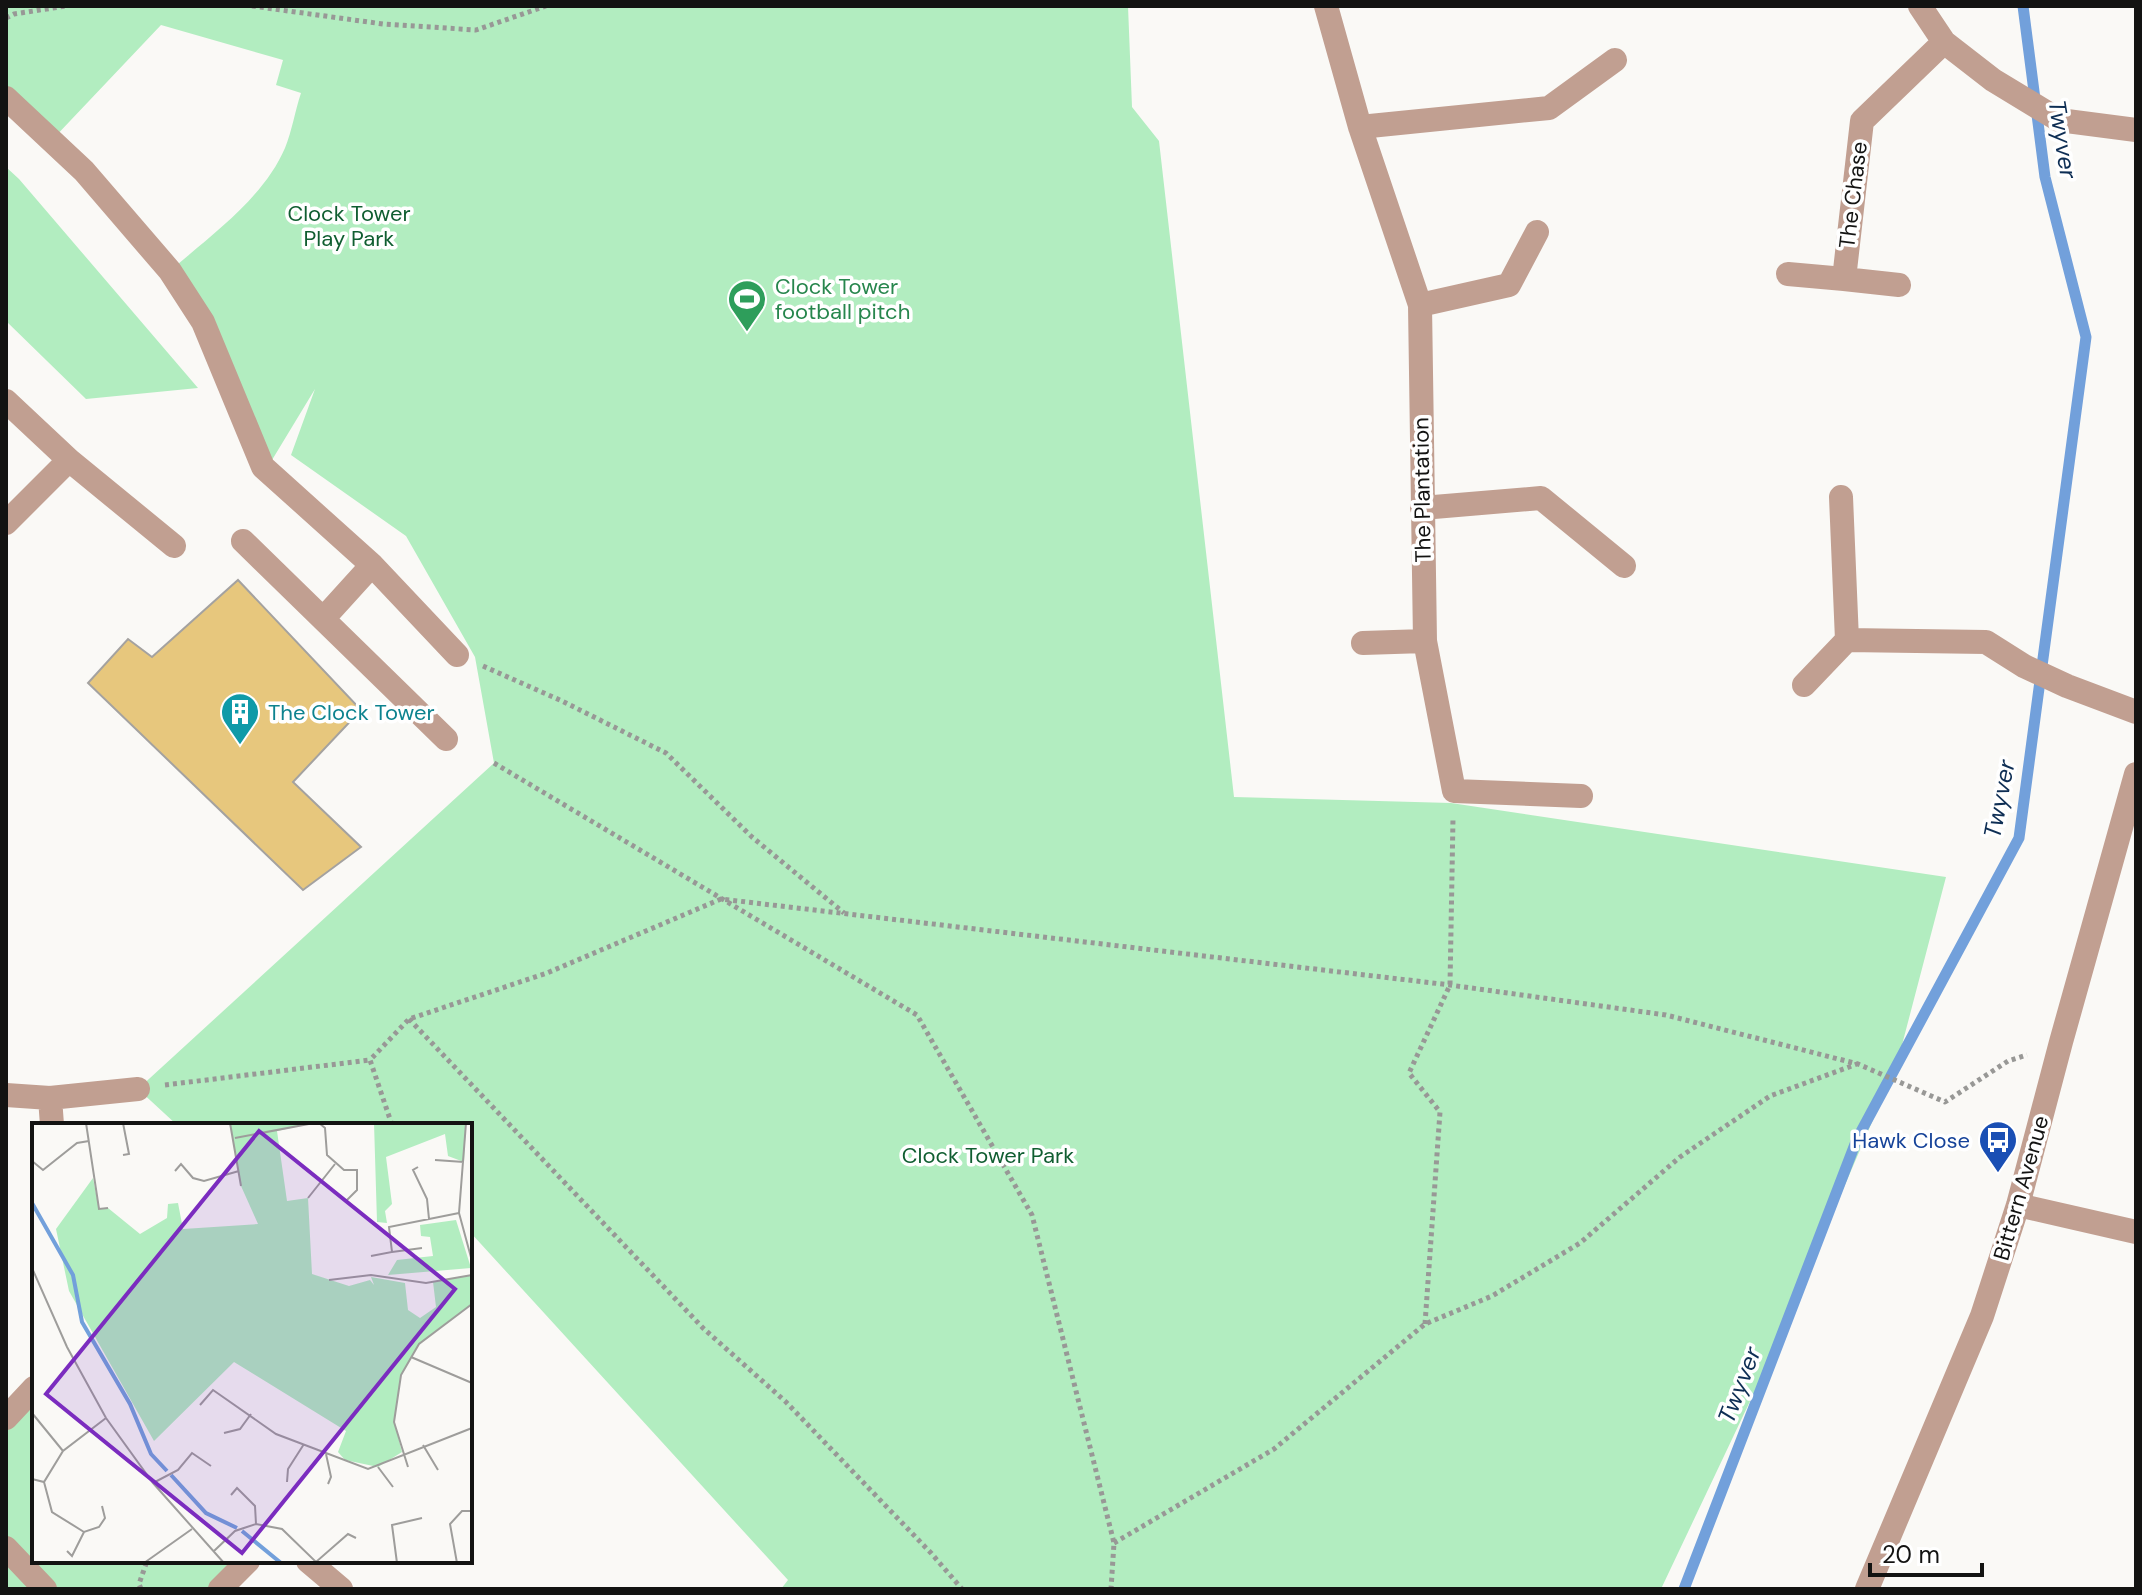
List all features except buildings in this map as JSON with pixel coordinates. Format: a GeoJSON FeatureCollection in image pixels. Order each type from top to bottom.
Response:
{"type":"FeatureCollection","features":[{"type":"Feature","properties":{"kind":"street","name":"The Plantation"},"geometry":{"type":"LineString","coordinates":[[1326,6],[1360,127],[1420,305],[1425,641],[1454,791]]}},
{"type":"Feature","properties":{"kind":"street"},"geometry":{"type":"LineString","coordinates":[[1920,6],[1944,42],[2011,91],[2059,120],[2136,130]]}},
{"type":"Feature","properties":{"kind":"street","name":"The Chase"},"geometry":{"type":"LineString","coordinates":[[1899,285],[1844,279],[1862,121],[1944,42]]}},
{"type":"Feature","properties":{"kind":"street"},"geometry":{"type":"LineString","coordinates":[[1360,127],[1549,108],[1615,60]]}},
{"type":"Feature","properties":{"kind":"street"},"geometry":{"type":"LineString","coordinates":[[6,98],[84,171],[170,271],[203,322],[263,467],[372,565],[457,655]]}},
{"type":"Feature","properties":{"kind":"street"},"geometry":{"type":"LineString","coordinates":[[1420,305],[1509,285],[1537,232]]}},
{"type":"Feature","properties":{"kind":"street"},"geometry":{"type":"LineString","coordinates":[[1788,274],[1844,279]]}},
{"type":"Feature","properties":{"kind":"street"},"geometry":{"type":"LineString","coordinates":[[6,401],[69,460],[174,546]]}},
{"type":"Feature","properties":{"kind":"street"},"geometry":{"type":"LineString","coordinates":[[6,523],[69,460]]}},
{"type":"Feature","properties":{"kind":"street"},"geometry":{"type":"LineString","coordinates":[[1804,685],[1847,640],[1841,497]]}},
{"type":"Feature","properties":{"kind":"street"},"geometry":{"type":"LineString","coordinates":[[1422,508],[1541,498],[1624,566]]}},
{"type":"Feature","properties":{"kind":"street"},"geometry":{"type":"LineString","coordinates":[[243,541],[446,739]]}},
{"type":"Feature","properties":{"kind":"street"},"geometry":{"type":"LineString","coordinates":[[323,619],[372,565]]}},
{"type":"Feature","properties":{"kind":"street"},"geometry":{"type":"LineString","coordinates":[[1847,640],[1986,642],[2024,666],[2136,712]]}},
{"type":"Feature","properties":{"kind":"street"},"geometry":{"type":"LineString","coordinates":[[1363,643],[1425,641]]}},
{"type":"Feature","properties":{"kind":"street","name":"Bittern Avenue"},"geometry":{"type":"LineString","coordinates":[[1867,1589],[1982,1316],[2018,1205],[2136,774]]}},
{"type":"Feature","properties":{"kind":"street"},"geometry":{"type":"LineString","coordinates":[[1454,791],[1581,796]]}},
{"type":"Feature","properties":{"kind":"street"},"geometry":{"type":"LineString","coordinates":[[6,1095],[50,1098],[138,1089]]}},
{"type":"Feature","properties":{"kind":"street"},"geometry":{"type":"LineString","coordinates":[[50,1098],[52,1123]]}},
{"type":"Feature","properties":{"kind":"street"},"geometry":{"type":"LineString","coordinates":[[2018,1205],[2136,1232]]}},
{"type":"Feature","properties":{"kind":"street"},"geometry":{"type":"LineString","coordinates":[[6,1418],[32,1390]]}},
{"type":"Feature","properties":{"kind":"street"},"geometry":{"type":"LineString","coordinates":[[6,1548],[45,1589]]}},
{"type":"Feature","properties":{"kind":"street"},"geometry":{"type":"LineString","coordinates":[[220,1589],[246,1563]]}},
{"type":"Feature","properties":{"kind":"street"},"geometry":{"type":"LineString","coordinates":[[310,1563],[341,1589]]}},
{"type":"Feature","properties":{"kind":"path"},"geometry":{"type":"LineString","coordinates":[[6,18],[66,6]]}},
{"type":"Feature","properties":{"kind":"path"},"geometry":{"type":"LineString","coordinates":[[252,6],[383,24],[476,30],[546,6]]}},
{"type":"Feature","properties":{"kind":"path"},"geometry":{"type":"LineString","coordinates":[[457,655],[562,701],[666,753],[752,837],[845,913]]}},
{"type":"Feature","properties":{"kind":"path"},"geometry":{"type":"LineString","coordinates":[[494,763],[917,1015],[1032,1215],[1114,1543],[1111,1589]]}},
{"type":"Feature","properties":{"kind":"path"},"geometry":{"type":"LineString","coordinates":[[1425,1324],[1440,1112],[1409,1073],[1450,985],[1454,791]]}},
{"type":"Feature","properties":{"kind":"path"},"geometry":{"type":"LineString","coordinates":[[138,1089],[370,1060],[409,1019],[547,973],[721,899],[1450,985],[1666,1015],[1858,1064],[1945,1102],[2008,1061],[2061,1042]]}},
{"type":"Feature","properties":{"kind":"path"},"geometry":{"type":"LineString","coordinates":[[409,1019],[704,1329],[786,1402],[962,1589]]}},
{"type":"Feature","properties":{"kind":"path"},"geometry":{"type":"LineString","coordinates":[[370,1060],[391,1123]]}},
{"type":"Feature","properties":{"kind":"path"},"geometry":{"type":"LineString","coordinates":[[1114,1543],[1274,1449],[1425,1324],[1492,1296],[1580,1243],[1680,1157],[1770,1096],[1858,1064]]}},
{"type":"Feature","properties":{"kind":"path"},"geometry":{"type":"LineString","coordinates":[[141,1589],[139,1584],[146,1563]]}},
{"type":"Feature","properties":{"kind":"green space","name":"Clock Tower Park"},"geometry":{"type":"Polygon","coordinates":[[[6,6],[1128,6],[1132,107],[1159,141],[1234,797],[1451,803],[1946,877],[1897,1064],[1770,1359],[1661,1589],[781,1589],[788,1580],[472,1234],[472,1123],[175,1123],[138,1089],[494,763],[475,657],[406,536],[291,455],[315,389],[272,460],[170,271],[249,200],[263,184],[285,148],[301,93],[276,85],[283,60],[161,25],[52,140],[6,98],[6,6]]]}},
{"type":"Feature","properties":{"kind":"green space"},"geometry":{"type":"Polygon","coordinates":[[[6,167],[198,388],[86,399],[6,321],[6,167]]]}},
{"type":"Feature","properties":{"kind":"green space"},"geometry":{"type":"Polygon","coordinates":[[[32,1397],[32,1563],[246,1563],[220,1589],[6,1589],[6,1425],[32,1397]]]}},
{"type":"Feature","properties":{"kind":"waterway","name":"Twyver"},"geometry":{"type":"LineString","coordinates":[[1684,1589],[1857,1139],[2019,838],[2086,337],[2045,177],[2023,6]]}},
{"type":"Feature","properties":{"kind":"place","name":"Clock Tower football pitch"},"geometry":{"type":"Point","coordinates":[747,333]}},
{"type":"Feature","properties":{"kind":"place","name":"The Clock Tower"},"geometry":{"type":"Point","coordinates":[240,746]}},
{"type":"Feature","properties":{"kind":"place","name":"Hawk Close"},"geometry":{"type":"Point","coordinates":[1998,1174]}},
{"type":"Feature","properties":{"kind":"park label","name":"Clock Tower Play Park"},"geometry":{"type":"Point","coordinates":[349,226]}}]}
